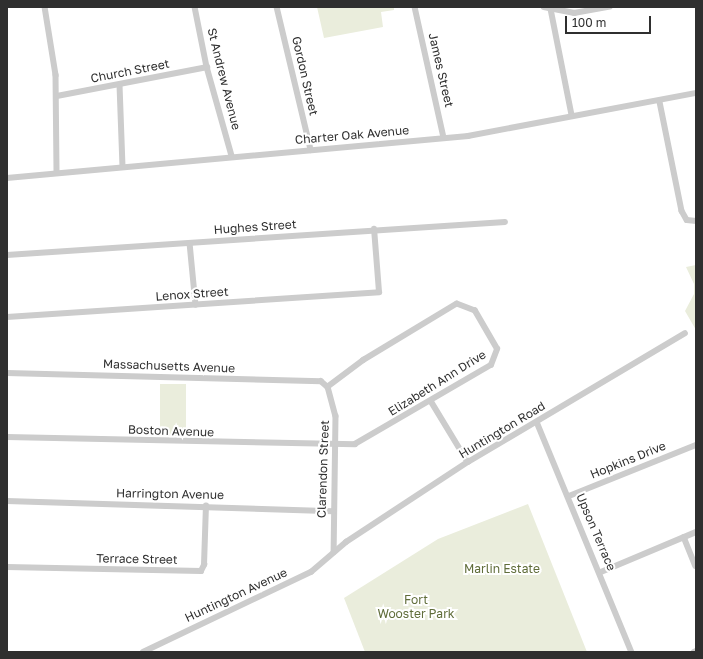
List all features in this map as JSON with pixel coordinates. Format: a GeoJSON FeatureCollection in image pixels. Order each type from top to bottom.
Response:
{"type":"FeatureCollection","features":[{"type":"Feature","properties":{"kind":"street"},"geometry":{"type":"LineString","coordinates":[[45,7],[57,96],[57,173]]}},
{"type":"Feature","properties":{"kind":"street","name":"St Andrew Avenue"},"geometry":{"type":"LineString","coordinates":[[195,7],[207,67],[232,156]]}},
{"type":"Feature","properties":{"kind":"street","name":"Gordon Street"},"geometry":{"type":"LineString","coordinates":[[277,7],[311,150]]}},
{"type":"Feature","properties":{"kind":"street","name":"James Street"},"geometry":{"type":"LineString","coordinates":[[415,7],[444,138]]}},
{"type":"Feature","properties":{"kind":"street"},"geometry":{"type":"LineString","coordinates":[[544,7],[574,13],[609,7]]}},
{"type":"Feature","properties":{"kind":"street"},"geometry":{"type":"LineString","coordinates":[[551,9],[572,115]]}},
{"type":"Feature","properties":{"kind":"street","name":"Church Street"},"geometry":{"type":"LineString","coordinates":[[57,96],[207,67]]}},
{"type":"Feature","properties":{"kind":"street"},"geometry":{"type":"LineString","coordinates":[[120,85],[123,167]]}},
{"type":"Feature","properties":{"kind":"street","name":"Charter Oak Avenue"},"geometry":{"type":"LineString","coordinates":[[7,178],[232,156],[444,138],[619,106],[660,102],[696,94]]}},
{"type":"Feature","properties":{"kind":"street"},"geometry":{"type":"LineString","coordinates":[[660,102],[682,211],[687,220],[696,222]]}},
{"type":"Feature","properties":{"kind":"street","name":"Hughes Street"},"geometry":{"type":"LineString","coordinates":[[7,255],[374,229],[505,222]]}},
{"type":"Feature","properties":{"kind":"street","name":"Lenox Street"},"geometry":{"type":"LineString","coordinates":[[7,317],[379,292],[374,229]]}},
{"type":"Feature","properties":{"kind":"street"},"geometry":{"type":"LineString","coordinates":[[190,243],[196,305]]}},
{"type":"Feature","properties":{"kind":"street","name":"Elizabeth Ann Drive"},"geometry":{"type":"LineString","coordinates":[[328,387],[383,348],[453,305],[465,304],[475,311],[494,342],[496,358],[491,365],[363,442],[334,446]]}},
{"type":"Feature","properties":{"kind":"street","name":"Huntington Road"},"geometry":{"type":"LineString","coordinates":[[334,552],[468,462],[685,333]]}},
{"type":"Feature","properties":{"kind":"street","name":"Massachusetts Avenue"},"geometry":{"type":"LineString","coordinates":[[7,373],[322,381],[328,387]]}},
{"type":"Feature","properties":{"kind":"street","name":"Clarendon Street"},"geometry":{"type":"LineString","coordinates":[[328,387],[336,416],[333,511],[334,552]]}},
{"type":"Feature","properties":{"kind":"street"},"geometry":{"type":"LineString","coordinates":[[431,401],[468,462]]}},
{"type":"Feature","properties":{"kind":"street","name":"Upson Terrace"},"geometry":{"type":"LineString","coordinates":[[537,422],[601,572],[632,652]]}},
{"type":"Feature","properties":{"kind":"street","name":"Boston Avenue"},"geometry":{"type":"LineString","coordinates":[[7,437],[334,446]]}},
{"type":"Feature","properties":{"kind":"street","name":"Hopkins Drive"},"geometry":{"type":"LineString","coordinates":[[569,496],[696,445]]}},
{"type":"Feature","properties":{"kind":"street","name":"Harrington Avenue"},"geometry":{"type":"LineString","coordinates":[[7,501],[333,511]]}},
{"type":"Feature","properties":{"kind":"street","name":"Terrace Street"},"geometry":{"type":"LineString","coordinates":[[7,567],[200,571],[204,565],[206,506]]}},
{"type":"Feature","properties":{"kind":"street"},"geometry":{"type":"LineString","coordinates":[[601,572],[696,532]]}},
{"type":"Feature","properties":{"kind":"street"},"geometry":{"type":"LineString","coordinates":[[684,537],[696,566]]}},
{"type":"Feature","properties":{"kind":"street","name":"Huntington Avenue"},"geometry":{"type":"LineString","coordinates":[[143,652],[311,572],[334,552]]}},
{"type":"Feature","properties":{"kind":"green space"},"geometry":{"type":"Polygon","coordinates":[[[317,7],[394,7],[394,10],[381,12],[383,27],[324,38],[317,7]]]}},
{"type":"Feature","properties":{"kind":"green space"},"geometry":{"type":"Polygon","coordinates":[[[696,265],[696,330],[685,311],[694,294],[694,284],[686,267],[696,265]]]}},
{"type":"Feature","properties":{"kind":"green space"},"geometry":{"type":"Polygon","coordinates":[[[160,384],[186,384],[186,436],[160,436],[160,384]]]}},
{"type":"Feature","properties":{"kind":"green space"},"geometry":{"type":"Polygon","coordinates":[[[528,504],[587,652],[365,652],[344,598],[438,539],[528,504]]]}},
{"type":"Feature","properties":{"kind":"park label","name":"Marlin Estate"},"geometry":{"type":"Point","coordinates":[502,569]}},
{"type":"Feature","properties":{"kind":"park label","name":"Fort Wooster Park"},"geometry":{"type":"Point","coordinates":[416,607]}}]}
